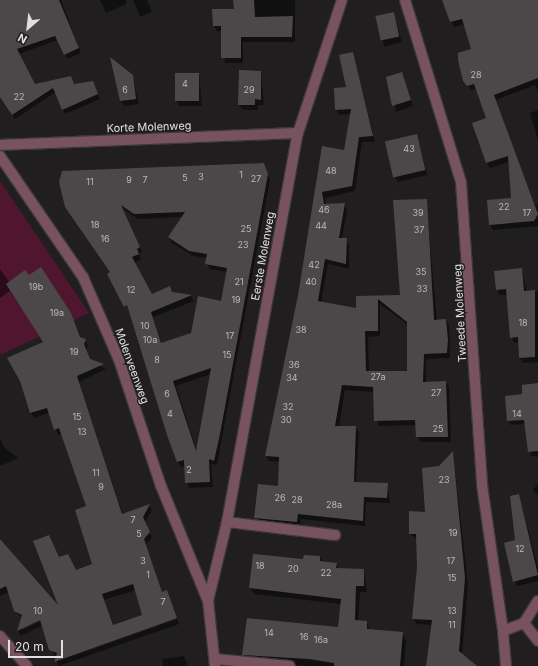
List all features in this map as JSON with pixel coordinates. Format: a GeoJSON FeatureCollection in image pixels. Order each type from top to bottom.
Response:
{"type":"FeatureCollection","features":[{"type":"Feature","properties":{"kind":"street","name":"Eerste Molenweg"},"geometry":{"type":"LineString","coordinates":[[290,666],[215,662],[208,601],[227,522],[298,133],[342,0]]}},
{"type":"Feature","properties":{"kind":"street","name":"Tweede Molenweg"},"geometry":{"type":"LineString","coordinates":[[405,0],[461,182],[482,485],[503,631],[506,666]]}},
{"type":"Feature","properties":{"kind":"street","name":"Korte Molenweg"},"geometry":{"type":"LineString","coordinates":[[0,145],[298,133]]}},
{"type":"Feature","properties":{"kind":"street","name":"Molenveenweg"},"geometry":{"type":"LineString","coordinates":[[0,156],[83,278],[119,360],[161,486],[208,601]]}},
{"type":"Feature","properties":{"kind":"street"},"geometry":{"type":"LineString","coordinates":[[227,522],[334,535]]}},
{"type":"Feature","properties":{"kind":"street"},"geometry":{"type":"LineString","coordinates":[[503,631],[524,623],[538,602]]}},
{"type":"Feature","properties":{"kind":"street"},"geometry":{"type":"LineString","coordinates":[[524,623],[538,641]]}},
{"type":"Feature","properties":{"kind":"street"},"geometry":{"type":"LineString","coordinates":[[0,636],[27,666]]}},
{"type":"Feature","properties":{"kind":"shaded area"},"geometry":{"type":"Polygon","coordinates":[[[0,181],[89,313],[0,355],[0,181]]]}},
{"type":"Feature","properties":{"kind":"building"},"geometry":{"type":"Polygon","coordinates":[[[0,0],[59,0],[79,48],[64,55],[55,36],[17,49],[35,84],[71,76],[74,84],[93,81],[98,94],[62,110],[53,88],[12,115],[0,97],[0,0]]]}},
{"type":"Feature","properties":{"kind":"building"},"geometry":{"type":"Polygon","coordinates":[[[233,0],[254,0],[255,17],[293,16],[292,37],[241,37],[241,58],[221,58],[221,26],[213,26],[212,9],[234,9],[233,0]]]}},
{"type":"Feature","properties":{"kind":"building"},"geometry":{"type":"Polygon","coordinates":[[[442,0],[538,0],[538,78],[494,95],[538,214],[534,221],[489,225],[487,200],[511,198],[508,156],[486,163],[472,123],[486,118],[474,84],[467,86],[463,81],[458,60],[458,53],[471,49],[462,19],[450,22],[442,0]]]}},
{"type":"Feature","properties":{"kind":"building"},"geometry":{"type":"Polygon","coordinates":[[[394,12],[399,36],[381,40],[375,16],[394,12]]]}},
{"type":"Feature","properties":{"kind":"building"},"geometry":{"type":"Polygon","coordinates":[[[353,52],[373,136],[359,137],[352,186],[322,192],[324,204],[345,203],[339,238],[347,238],[346,264],[325,259],[318,301],[356,308],[356,296],[400,295],[393,200],[427,199],[434,320],[446,319],[448,340],[447,353],[424,354],[423,382],[446,381],[448,437],[416,437],[415,420],[374,421],[373,387],[342,385],[335,426],[356,426],[354,482],[388,483],[387,498],[364,497],[363,521],[298,514],[297,522],[254,518],[258,484],[278,486],[279,457],[265,456],[298,295],[322,146],[344,150],[351,109],[335,110],[334,88],[346,87],[339,55],[353,52]],[[378,299],[378,331],[365,331],[366,371],[407,371],[407,322],[378,299]]]}},
{"type":"Feature","properties":{"kind":"building"},"geometry":{"type":"Polygon","coordinates":[[[110,57],[133,75],[136,99],[120,101],[110,57]]]}},
{"type":"Feature","properties":{"kind":"building"},"geometry":{"type":"Polygon","coordinates":[[[239,70],[261,71],[261,100],[255,99],[255,105],[238,105],[239,70]]]}},
{"type":"Feature","properties":{"kind":"building"},"geometry":{"type":"Polygon","coordinates":[[[402,72],[411,100],[392,106],[386,77],[402,72]]]}},
{"type":"Feature","properties":{"kind":"building"},"geometry":{"type":"Polygon","coordinates":[[[175,73],[199,73],[199,101],[175,101],[175,73]]]}},
{"type":"Feature","properties":{"kind":"building"},"geometry":{"type":"Polygon","coordinates":[[[417,134],[425,170],[393,177],[385,141],[417,134]]]}},
{"type":"Feature","properties":{"kind":"building"},"geometry":{"type":"Polygon","coordinates":[[[264,163],[268,174],[220,434],[214,461],[209,459],[210,482],[185,483],[184,460],[177,462],[168,438],[127,305],[124,307],[107,274],[110,272],[65,207],[59,182],[62,171],[264,163]],[[121,205],[140,247],[137,249],[139,254],[132,257],[152,294],[170,286],[172,292],[192,295],[151,312],[161,343],[191,333],[198,296],[221,301],[227,268],[205,264],[207,254],[189,251],[168,237],[185,212],[134,214],[121,205]],[[211,368],[173,381],[196,451],[201,424],[211,368]]]}},
{"type":"Feature","properties":{"kind":"building"},"geometry":{"type":"Polygon","coordinates":[[[41,267],[71,313],[80,337],[86,339],[84,344],[90,359],[104,364],[77,376],[122,514],[150,504],[143,517],[150,532],[144,539],[162,592],[167,590],[177,618],[54,662],[57,653],[49,650],[40,620],[17,631],[22,615],[14,611],[6,586],[0,589],[0,539],[58,605],[33,541],[49,535],[59,557],[68,554],[76,570],[92,564],[75,510],[86,506],[59,428],[54,430],[47,408],[30,413],[20,381],[7,358],[43,342],[6,284],[25,270],[29,275],[41,267]],[[133,584],[102,594],[113,625],[142,615],[133,584]]]}},
{"type":"Feature","properties":{"kind":"building"},"geometry":{"type":"Polygon","coordinates":[[[522,268],[524,291],[535,290],[535,357],[519,358],[518,337],[510,338],[506,289],[496,290],[494,271],[522,268]]]}},
{"type":"Feature","properties":{"kind":"building"},"geometry":{"type":"Polygon","coordinates":[[[538,383],[538,451],[528,452],[524,420],[507,421],[505,396],[522,394],[522,385],[538,383]]]}},
{"type":"Feature","properties":{"kind":"building"},"geometry":{"type":"Polygon","coordinates":[[[453,451],[465,578],[459,651],[477,666],[426,666],[432,620],[412,619],[417,567],[416,534],[409,534],[409,511],[425,512],[422,468],[439,466],[453,451]]]}},
{"type":"Feature","properties":{"kind":"building"},"geometry":{"type":"Polygon","coordinates":[[[519,494],[538,575],[513,582],[504,543],[515,540],[510,496],[519,494]]]}},
{"type":"Feature","properties":{"kind":"building"},"geometry":{"type":"Polygon","coordinates":[[[253,554],[303,559],[304,555],[320,556],[320,561],[337,563],[336,568],[364,569],[364,586],[356,586],[355,620],[367,621],[367,629],[403,632],[400,666],[334,666],[334,663],[309,659],[242,655],[247,618],[338,627],[341,599],[249,588],[253,554]]]}}]}
